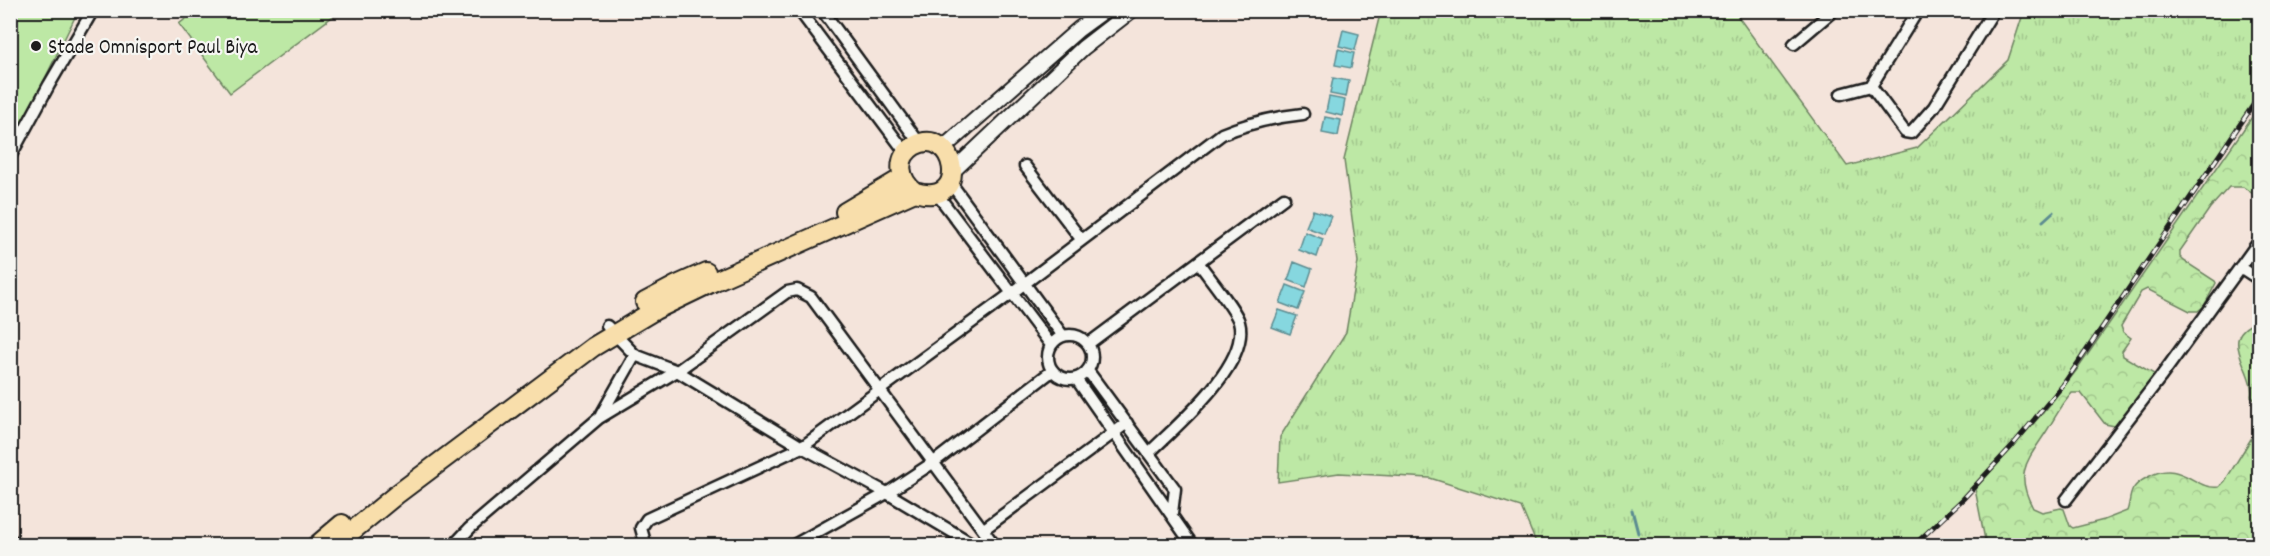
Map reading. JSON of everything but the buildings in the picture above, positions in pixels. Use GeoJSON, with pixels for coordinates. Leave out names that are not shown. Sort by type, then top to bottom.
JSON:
{"type":"FeatureCollection","features":[{"type":"Feature","properties":{"kind":"highway"},"geometry":{"type":"LineString","coordinates":[[932,143],[943,148],[949,154],[947,182],[926,195],[907,187],[901,170],[913,148],[932,143]]}},
{"type":"Feature","properties":{"kind":"highway"},"geometry":{"type":"LineString","coordinates":[[316,546],[351,525],[611,330],[676,285],[856,207],[902,178]]}},
{"type":"Feature","properties":{"kind":"highway"},"geometry":{"type":"LineString","coordinates":[[611,330],[915,192]]}},
{"type":"Feature","properties":{"kind":"highway"},"geometry":{"type":"LineString","coordinates":[[334,546],[351,525]]}},
{"type":"Feature","properties":{"kind":"street"},"geometry":{"type":"LineString","coordinates":[[10,157],[93,10]]}},
{"type":"Feature","properties":{"kind":"street"},"geometry":{"type":"LineString","coordinates":[[799,10],[913,148]]}},
{"type":"Feature","properties":{"kind":"street"},"geometry":{"type":"LineString","coordinates":[[822,10],[913,148]]}},
{"type":"Feature","properties":{"kind":"street"},"geometry":{"type":"LineString","coordinates":[[943,148],[1079,29],[1105,10]]}},
{"type":"Feature","properties":{"kind":"street"},"geometry":{"type":"LineString","coordinates":[[947,182],[1083,48],[1132,10]]}},
{"type":"Feature","properties":{"kind":"street"},"geometry":{"type":"LineString","coordinates":[[1794,44],[1834,10]]}},
{"type":"Feature","properties":{"kind":"street"},"geometry":{"type":"LineString","coordinates":[[1841,94],[1871,86],[1918,10]]}},
{"type":"Feature","properties":{"kind":"street"},"geometry":{"type":"LineString","coordinates":[[1871,86],[1905,132],[1911,133],[1935,107],[1994,10]]}},
{"type":"Feature","properties":{"kind":"street"},"geometry":{"type":"LineString","coordinates":[[646,546],[641,528],[647,519],[802,447],[1012,293],[1222,134],[1251,122],[1303,114]]}},
{"type":"Feature","properties":{"kind":"street"},"geometry":{"type":"LineString","coordinates":[[1025,166],[1081,239]]}},
{"type":"Feature","properties":{"kind":"street"},"geometry":{"type":"LineString","coordinates":[[947,182],[1063,336]]}},
{"type":"Feature","properties":{"kind":"street"},"geometry":{"type":"LineString","coordinates":[[947,182],[1012,293],[1051,345]]}},
{"type":"Feature","properties":{"kind":"street"},"geometry":{"type":"LineString","coordinates":[[1088,344],[1284,198]]}},
{"type":"Feature","properties":{"kind":"street"},"geometry":{"type":"LineString","coordinates":[[2066,500],[2160,378],[2259,240]]}},
{"type":"Feature","properties":{"kind":"street"},"geometry":{"type":"LineString","coordinates":[[1149,453],[1216,385],[1227,369],[1242,335],[1239,320],[1198,262]]}},
{"type":"Feature","properties":{"kind":"street"},"geometry":{"type":"LineString","coordinates":[[2240,267],[2259,280]]}},
{"type":"Feature","properties":{"kind":"street"},"geometry":{"type":"LineString","coordinates":[[453,546],[470,528],[599,418],[677,371],[787,292],[797,290],[811,297],[995,546]]}},
{"type":"Feature","properties":{"kind":"street"},"geometry":{"type":"LineString","coordinates":[[611,330],[635,355],[677,371],[802,447],[887,493],[969,544]]}},
{"type":"Feature","properties":{"kind":"street"},"geometry":{"type":"LineString","coordinates":[[1063,336],[1077,336],[1088,344],[1093,357],[1089,371],[1077,380],[1063,379],[1052,371],[1048,357],[1051,345],[1063,336]]}},
{"type":"Feature","properties":{"kind":"street"},"geometry":{"type":"LineString","coordinates":[[599,418],[635,355]]}},
{"type":"Feature","properties":{"kind":"street"},"geometry":{"type":"LineString","coordinates":[[792,546],[887,493],[934,462],[1052,371]]}},
{"type":"Feature","properties":{"kind":"street"},"geometry":{"type":"LineString","coordinates":[[1089,371],[1175,489],[1172,513]]}},
{"type":"Feature","properties":{"kind":"street"},"geometry":{"type":"LineString","coordinates":[[1077,380],[1193,546]]}},
{"type":"Feature","properties":{"kind":"street"},"geometry":{"type":"LineString","coordinates":[[984,530],[1127,423]]}},
{"type":"Feature","properties":{"kind":"street"},"geometry":{"type":"LineString","coordinates":[[10,538],[18,546]]}},
{"type":"Feature","properties":{"kind":"street"},"geometry":{"type":"LineString","coordinates":[[32,546],[39,546]]}},
{"type":"Feature","properties":{"kind":"green space"},"geometry":{"type":"Polygon","coordinates":[[[197,10],[340,11],[230,93],[179,24],[197,10]]]}},
{"type":"Feature","properties":{"kind":"green space"},"geometry":{"type":"Polygon","coordinates":[[[1381,10],[1734,11],[1847,166],[1917,148],[2008,60],[2024,11],[2259,11],[2259,95],[2063,385],[2012,446],[1963,499],[1913,545],[1649,546],[1646,539],[1619,545],[1537,545],[1521,507],[1430,478],[1339,473],[1278,482],[1280,437],[1346,332],[1358,262],[1344,160],[1381,10]]]}},
{"type":"Feature","properties":{"kind":"green space","name":"Stade Omnisport Paul Biya"},"geometry":{"type":"Polygon","coordinates":[[[11,11],[78,11],[11,148],[11,11]]]}},
{"type":"Feature","properties":{"kind":"green space"},"geometry":{"type":"Polygon","coordinates":[[[2259,107],[2259,198],[2243,187],[2229,187],[2210,208],[2180,251],[2180,257],[2184,261],[2216,283],[2204,306],[2198,311],[2190,311],[2147,289],[2141,292],[2121,326],[2123,332],[2131,338],[2122,351],[2123,356],[2154,374],[2158,380],[2119,427],[2105,424],[2081,393],[2072,393],[2033,451],[2025,468],[2024,485],[2033,508],[2042,512],[2064,509],[2070,526],[2073,528],[2127,511],[2134,487],[2144,479],[2160,472],[2179,473],[2210,487],[2219,487],[2259,426],[2259,545],[1986,545],[1975,489],[2048,407],[2079,367],[2259,107]]]}},
{"type":"Feature","properties":{"kind":"green space"},"geometry":{"type":"Polygon","coordinates":[[[2252,324],[2259,327],[2259,404],[2251,396],[2251,387],[2238,347],[2238,339],[2242,331],[2252,324]]]}},
{"type":"Feature","properties":{"kind":"water"},"geometry":{"type":"Polygon","coordinates":[[[1343,30],[1359,34],[1355,50],[1339,46],[1343,30]]]}},
{"type":"Feature","properties":{"kind":"water"},"geometry":{"type":"Polygon","coordinates":[[[1338,49],[1354,53],[1351,68],[1335,65],[1338,49]]]}},
{"type":"Feature","properties":{"kind":"water"},"geometry":{"type":"Polygon","coordinates":[[[1333,78],[1349,81],[1346,97],[1330,94],[1333,78]]]}},
{"type":"Feature","properties":{"kind":"water"},"geometry":{"type":"Polygon","coordinates":[[[1329,97],[1345,100],[1342,116],[1326,112],[1329,97]]]}},
{"type":"Feature","properties":{"kind":"water"},"geometry":{"type":"Polygon","coordinates":[[[1325,117],[1341,120],[1338,136],[1322,133],[1325,117]]]}},
{"type":"Feature","properties":{"kind":"water"},"geometry":{"type":"Polygon","coordinates":[[[1313,210],[1331,216],[1324,234],[1306,227],[1313,210]]]}},
{"type":"Feature","properties":{"kind":"water"},"geometry":{"type":"Polygon","coordinates":[[[1305,232],[1323,239],[1317,257],[1299,250],[1305,232]]]}},
{"type":"Feature","properties":{"kind":"water"},"geometry":{"type":"Polygon","coordinates":[[[1294,262],[1312,269],[1306,287],[1288,280],[1294,262]]]}},
{"type":"Feature","properties":{"kind":"water"},"geometry":{"type":"Polygon","coordinates":[[[1287,285],[1305,292],[1298,310],[1280,303],[1287,285]]]}},
{"type":"Feature","properties":{"kind":"water"},"geometry":{"type":"Polygon","coordinates":[[[1279,310],[1297,316],[1290,334],[1272,327],[1279,310]]]}},
{"type":"Feature","properties":{"kind":"waterway"},"geometry":{"type":"LineString","coordinates":[[2043,221],[2053,212]]}},
{"type":"Feature","properties":{"kind":"waterway"},"geometry":{"type":"LineString","coordinates":[[1632,510],[1638,533]]}},
{"type":"Feature","properties":{"kind":"railway"},"geometry":{"type":"LineString","coordinates":[[1913,546],[1963,499],[2012,446],[2063,385],[2260,95]]}},
{"type":"Feature","properties":{"kind":"place","name":"Stade Omnisport Paul Biya"},"geometry":{"type":"Point","coordinates":[36,46]}}]}
